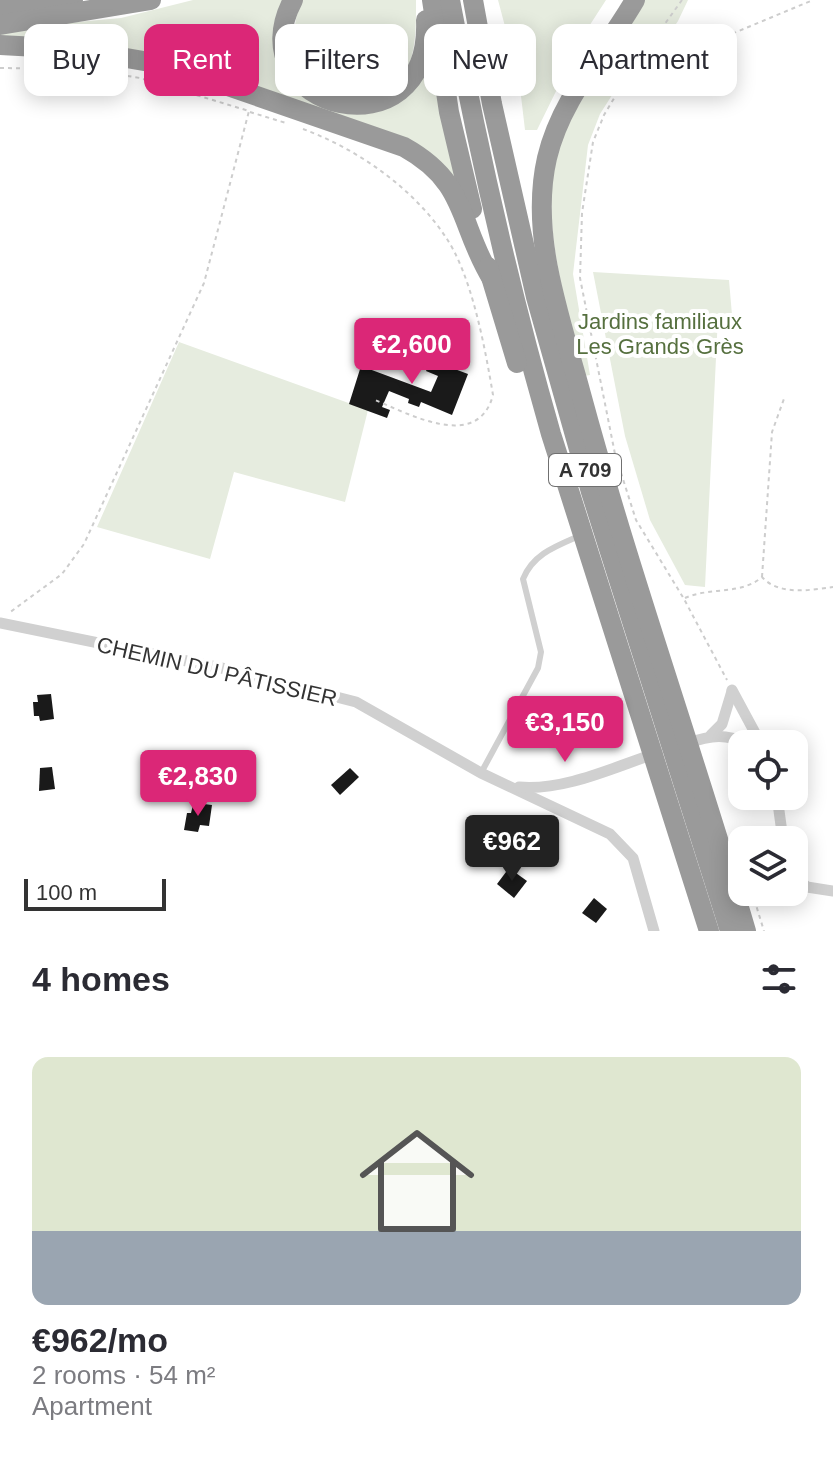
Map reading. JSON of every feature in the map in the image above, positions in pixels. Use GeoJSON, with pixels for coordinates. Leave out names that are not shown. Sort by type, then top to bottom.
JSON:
{"type":"FeatureCollection","features":[{"type":"Feature","properties":{"kind":"highway"},"geometry":{"type":"LineString","coordinates":[[0,1],[8,0]]}},
{"type":"Feature","properties":{"kind":"highway"},"geometry":{"type":"LineString","coordinates":[[0,10],[73,0]]}},
{"type":"Feature","properties":{"kind":"highway"},"geometry":{"type":"LineString","coordinates":[[0,25],[151,0]]}},
{"type":"Feature","properties":{"kind":"highway"},"geometry":{"type":"LineString","coordinates":[[293,0],[286,13],[283,40],[288,65],[299,82],[315,95],[337,105],[364,107],[390,98],[410,81],[423,57],[426,36],[424,0]]}},
{"type":"Feature","properties":{"kind":"highway"},"geometry":{"type":"LineString","coordinates":[[432,0],[449,112],[492,279],[533,412],[551,434]]}},
{"type":"Feature","properties":{"kind":"highway","name":"A 709"},"geometry":{"type":"LineString","coordinates":[[450,0],[475,133],[551,434],[709,931]]}},
{"type":"Feature","properties":{"kind":"highway","name":"A 709"},"geometry":{"type":"LineString","coordinates":[[473,0],[492,104],[536,297],[591,492],[730,931]]}},
{"type":"Feature","properties":{"kind":"highway"},"geometry":{"type":"LineString","coordinates":[[635,0],[578,87],[559,123],[547,160],[542,223],[552,281],[615,515],[746,931]]}},
{"type":"Feature","properties":{"kind":"highway"},"geometry":{"type":"LineString","coordinates":[[0,45],[74,49],[167,65],[404,147],[429,163],[450,185],[466,216],[481,262],[492,279]]}},
{"type":"Feature","properties":{"kind":"street","name":"CHEMIN DU PÂTISSIER"},"geometry":{"type":"LineString","coordinates":[[0,620],[231,670],[343,698],[389,719],[481,773],[610,834],[633,858],[654,931]]}},
{"type":"Feature","properties":{"kind":"street"},"geometry":{"type":"LineString","coordinates":[[705,737],[722,724],[732,690]]}},
{"type":"Feature","properties":{"kind":"street"},"geometry":{"type":"LineString","coordinates":[[732,690],[753,730]]}},
{"type":"Feature","properties":{"kind":"street"},"geometry":{"type":"LineString","coordinates":[[510,786],[537,788],[705,737],[728,737]]}},
{"type":"Feature","properties":{"kind":"street"},"geometry":{"type":"LineString","coordinates":[[808,887],[833,891]]}},
{"type":"Feature","properties":{"kind":"lane"},"geometry":{"type":"LineString","coordinates":[[481,773],[538,668],[541,652],[523,579],[527,570],[549,548],[583,535]]}},
{"type":"Feature","properties":{"kind":"path"},"geometry":{"type":"LineString","coordinates":[[665,24],[682,0]]}},
{"type":"Feature","properties":{"kind":"path"},"geometry":{"type":"LineString","coordinates":[[737,32],[813,0]]}},
{"type":"Feature","properties":{"kind":"path"},"geometry":{"type":"LineString","coordinates":[[0,68],[86,69],[140,78],[249,111],[329,138],[359,156],[423,208],[445,236],[458,260],[493,395],[489,409],[479,419],[450,427],[375,400]]}},
{"type":"Feature","properties":{"kind":"path"},"geometry":{"type":"LineString","coordinates":[[616,96],[593,142],[582,213],[580,278],[615,454],[636,520],[684,599],[732,690]]}},
{"type":"Feature","properties":{"kind":"path"},"geometry":{"type":"LineString","coordinates":[[0,620],[62,574],[84,544],[204,283],[249,111]]}},
{"type":"Feature","properties":{"kind":"path"},"geometry":{"type":"LineString","coordinates":[[785,396],[772,432],[762,577],[769,585],[803,592],[833,587]]}},
{"type":"Feature","properties":{"kind":"path"},"geometry":{"type":"LineString","coordinates":[[684,599],[696,593],[750,586],[762,577]]}},
{"type":"Feature","properties":{"kind":"path"},"geometry":{"type":"LineString","coordinates":[[756,906],[764,931]]}},
{"type":"Feature","properties":{"kind":"green space"},"geometry":{"type":"Polygon","coordinates":[[[193,0],[288,0],[285,24],[275,24],[275,96],[335,96],[360,112],[381,96],[408,96],[408,75],[424,62],[424,96],[440,96],[456,182],[442,165],[259,96],[259,24],[144,24],[144,56],[128,55],[128,24],[55,24],[121,18],[193,0]]]}},
{"type":"Feature","properties":{"kind":"green space"},"geometry":{"type":"Polygon","coordinates":[[[300,0],[416,0],[415,41],[408,68],[408,24],[296,24],[300,0]]]}},
{"type":"Feature","properties":{"kind":"green space"},"geometry":{"type":"Polygon","coordinates":[[[498,0],[606,0],[590,24],[552,24],[554,96],[537,130],[525,130],[521,96],[536,96],[536,24],[504,24],[498,0]]]}},
{"type":"Feature","properties":{"kind":"green space"},"geometry":{"type":"Polygon","coordinates":[[[645,0],[688,0],[676,24],[632,24],[645,0]]]}},
{"type":"Feature","properties":{"kind":"green space"},"geometry":{"type":"Polygon","coordinates":[[[24,27],[24,44],[0,41],[0,29],[24,27]]]}},
{"type":"Feature","properties":{"kind":"green space"},"geometry":{"type":"Polygon","coordinates":[[[584,96],[611,96],[600,114],[588,145],[573,274],[590,375],[584,376],[561,283],[552,217],[552,185],[557,154],[568,125],[584,96]]]}},
{"type":"Feature","properties":{"kind":"green space","name":"Jardins familiaux Les Grands Grès"},"geometry":{"type":"Polygon","coordinates":[[[593,272],[729,280],[732,315],[718,316],[705,587],[685,585],[650,520],[625,436],[593,272]]]}},
{"type":"Feature","properties":{"kind":"green space"},"geometry":{"type":"Polygon","coordinates":[[[179,342],[368,410],[345,502],[234,472],[210,559],[97,527],[179,342]]]}},
{"type":"Feature","properties":{"kind":"building"},"geometry":{"type":"Polygon","coordinates":[[[437,344],[458,352],[452,368],[468,374],[452,415],[421,402],[419,407],[408,403],[409,399],[389,391],[382,407],[390,410],[387,418],[349,404],[361,366],[431,392],[438,376],[426,371],[437,344]]]}},
{"type":"Feature","properties":{"kind":"building"},"geometry":{"type":"Polygon","coordinates":[[[51,694],[54,719],[40,721],[39,716],[34,716],[33,702],[38,702],[37,695],[51,694]]]}},
{"type":"Feature","properties":{"kind":"building"},"geometry":{"type":"Polygon","coordinates":[[[52,767],[55,789],[39,791],[40,768],[52,767]]]}},
{"type":"Feature","properties":{"kind":"building"},"geometry":{"type":"Polygon","coordinates":[[[350,768],[359,777],[340,795],[331,785],[350,768]]]}},
{"type":"Feature","properties":{"kind":"building"},"geometry":{"type":"Polygon","coordinates":[[[204,804],[212,805],[209,826],[200,825],[198,832],[184,830],[187,813],[191,813],[193,805],[204,807],[204,804]]]}},
{"type":"Feature","properties":{"kind":"building"},"geometry":{"type":"Polygon","coordinates":[[[509,868],[527,881],[514,898],[497,884],[509,868]]]}},
{"type":"Feature","properties":{"kind":"building"},"geometry":{"type":"Polygon","coordinates":[[[594,898],[607,909],[596,923],[582,913],[594,898]]]}}]}
